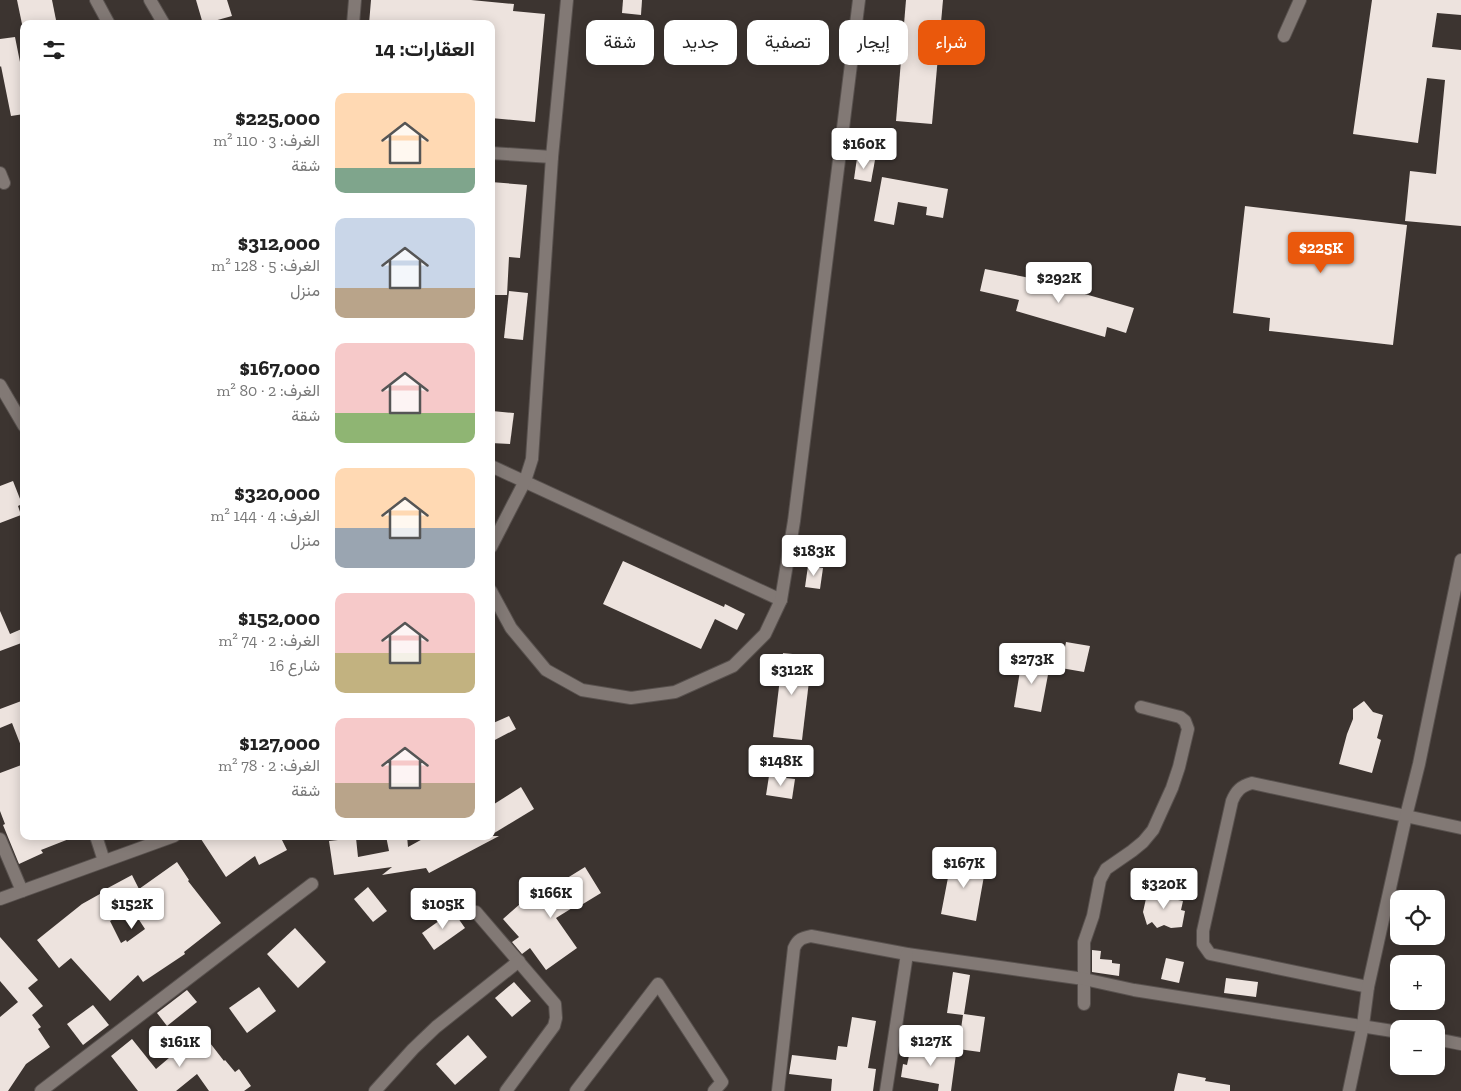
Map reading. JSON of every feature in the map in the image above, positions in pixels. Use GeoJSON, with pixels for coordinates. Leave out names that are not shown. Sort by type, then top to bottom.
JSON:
{"type":"FeatureCollection","features":[{"type":"Feature","properties":{"kind":"street"},"geometry":{"type":"LineString","coordinates":[[96,0],[107,20]]}},
{"type":"Feature","properties":{"kind":"street"},"geometry":{"type":"LineString","coordinates":[[150,0],[162,20]]}},
{"type":"Feature","properties":{"kind":"street"},"geometry":{"type":"LineString","coordinates":[[353,20],[355,0]]}},
{"type":"Feature","properties":{"kind":"street"},"geometry":{"type":"LineString","coordinates":[[495,539],[525,481],[532,459],[552,157],[567,0]]}},
{"type":"Feature","properties":{"kind":"street"},"geometry":{"type":"LineString","coordinates":[[495,598],[511,628],[546,670],[582,690],[631,698],[676,692],[733,666],[765,634],[781,600],[794,521],[859,0]]}},
{"type":"Feature","properties":{"kind":"street"},"geometry":{"type":"LineString","coordinates":[[1284,36],[1300,0]]}},
{"type":"Feature","properties":{"kind":"street"},"geometry":{"type":"LineString","coordinates":[[495,154],[552,157]]}},
{"type":"Feature","properties":{"kind":"street"},"geometry":{"type":"LineString","coordinates":[[0,385],[20,419]]}},
{"type":"Feature","properties":{"kind":"street"},"geometry":{"type":"LineString","coordinates":[[495,468],[781,600]]}},
{"type":"Feature","properties":{"kind":"street"},"geometry":{"type":"LineString","coordinates":[[1349,1091],[1364,1025],[1368,987],[1419,764],[1461,560]]}},
{"type":"Feature","properties":{"kind":"street"},"geometry":{"type":"LineString","coordinates":[[1084,1004],[1084,942],[1093,916],[1100,880],[1106,869],[1137,847],[1153,830],[1172,788],[1188,730],[1185,722],[1180,717],[1141,707]]}},
{"type":"Feature","properties":{"kind":"street"},"geometry":{"type":"LineString","coordinates":[[1368,987],[1210,954],[1203,944],[1205,922],[1232,801],[1236,792],[1243,785],[1252,783],[1461,828]]}},
{"type":"Feature","properties":{"kind":"street"},"geometry":{"type":"LineString","coordinates":[[0,839],[22,891]]}},
{"type":"Feature","properties":{"kind":"street"},"geometry":{"type":"LineString","coordinates":[[97,840],[104,862]]}},
{"type":"Feature","properties":{"kind":"street"},"geometry":{"type":"LineString","coordinates":[[0,900],[163,840]]}},
{"type":"Feature","properties":{"kind":"street"},"geometry":{"type":"LineString","coordinates":[[42,1091],[312,884]]}},
{"type":"Feature","properties":{"kind":"street"},"geometry":{"type":"LineString","coordinates":[[476,912],[555,1004],[556,1018],[554,1026],[506,1091]]}},
{"type":"Feature","properties":{"kind":"street"},"geometry":{"type":"LineString","coordinates":[[778,1091],[794,948],[802,938],[811,936],[907,954],[1084,979],[1134,990],[1390,1030]]}},
{"type":"Feature","properties":{"kind":"street"},"geometry":{"type":"LineString","coordinates":[[886,1091],[907,954]]}},
{"type":"Feature","properties":{"kind":"street"},"geometry":{"type":"LineString","coordinates":[[375,1091],[436,1027],[519,961]]}},
{"type":"Feature","properties":{"kind":"street"},"geometry":{"type":"LineString","coordinates":[[576,1091],[658,984],[722,1082],[714,1091]]}},
{"type":"Feature","properties":{"kind":"street"},"geometry":{"type":"LineString","coordinates":[[1445,1041],[1461,1044]]}},
{"type":"Feature","properties":{"kind":"building"},"geometry":{"type":"Polygon","coordinates":[[[17,0],[52,0],[56,20],[21,20],[17,0]]]}},
{"type":"Feature","properties":{"kind":"building"},"geometry":{"type":"Polygon","coordinates":[[[196,0],[227,0],[232,16],[218,20],[202,20],[196,0]]]}},
{"type":"Feature","properties":{"kind":"building"},"geometry":{"type":"Polygon","coordinates":[[[371,0],[471,0],[514,4],[513,11],[545,14],[535,122],[495,118],[495,20],[369,20],[371,0]]]}},
{"type":"Feature","properties":{"kind":"building"},"geometry":{"type":"Polygon","coordinates":[[[623,0],[642,0],[641,15],[622,13],[623,0]]]}},
{"type":"Feature","properties":{"kind":"building"},"geometry":{"type":"Polygon","coordinates":[[[906,0],[943,0],[941,20],[918,20],[918,65],[937,65],[932,124],[896,121],[901,65],[908,65],[908,20],[904,20],[906,0]]]}},
{"type":"Feature","properties":{"kind":"building"},"geometry":{"type":"Polygon","coordinates":[[[1372,0],[1461,0],[1461,15],[1437,13],[1432,47],[1461,50],[1461,226],[1405,221],[1410,171],[1436,174],[1445,80],[1427,78],[1418,143],[1353,134],[1372,0]]]}},
{"type":"Feature","properties":{"kind":"building"},"geometry":{"type":"Polygon","coordinates":[[[15,37],[20,62],[20,115],[11,116],[0,67],[0,39],[15,37]]]}},
{"type":"Feature","properties":{"kind":"building"},"geometry":{"type":"Polygon","coordinates":[[[857,158],[875,160],[871,182],[854,179],[857,158]]]}},
{"type":"Feature","properties":{"kind":"building"},"geometry":{"type":"Polygon","coordinates":[[[882,177],[948,189],[943,218],[926,215],[927,207],[898,202],[894,225],[874,221],[882,177]]]}},
{"type":"Feature","properties":{"kind":"building"},"geometry":{"type":"Polygon","coordinates":[[[495,182],[527,185],[520,258],[509,257],[507,295],[495,295],[495,182]]]}},
{"type":"Feature","properties":{"kind":"building"},"geometry":{"type":"Polygon","coordinates":[[[1245,206],[1407,225],[1393,345],[1269,331],[1270,318],[1233,313],[1245,206]]]}},
{"type":"Feature","properties":{"kind":"building"},"geometry":{"type":"Polygon","coordinates":[[[985,269],[1025,277],[1134,308],[1126,333],[1107,327],[1105,337],[1016,311],[1019,300],[980,291],[985,269]]]}},
{"type":"Feature","properties":{"kind":"building"},"geometry":{"type":"Polygon","coordinates":[[[509,291],[528,293],[523,340],[504,338],[509,291]]]}},
{"type":"Feature","properties":{"kind":"building"},"geometry":{"type":"Polygon","coordinates":[[[495,411],[514,413],[510,444],[495,443],[495,411]]]}},
{"type":"Feature","properties":{"kind":"building"},"geometry":{"type":"Polygon","coordinates":[[[13,481],[20,499],[20,505],[18,506],[20,515],[0,523],[0,486],[13,481]]]}},
{"type":"Feature","properties":{"kind":"building"},"geometry":{"type":"Polygon","coordinates":[[[623,561],[724,607],[725,604],[745,614],[737,630],[715,619],[701,649],[603,604],[623,561]]]}},
{"type":"Feature","properties":{"kind":"building"},"geometry":{"type":"Polygon","coordinates":[[[808,566],[823,568],[820,589],[805,587],[808,566]]]}},
{"type":"Feature","properties":{"kind":"building"},"geometry":{"type":"Polygon","coordinates":[[[0,611],[10,634],[20,630],[20,644],[0,651],[0,611]]]}},
{"type":"Feature","properties":{"kind":"building"},"geometry":{"type":"Polygon","coordinates":[[[1066,642],[1090,646],[1084,672],[1061,668],[1066,642]]]}},
{"type":"Feature","properties":{"kind":"building"},"geometry":{"type":"Polygon","coordinates":[[[783,653],[812,656],[802,740],[773,737],[783,653]]]}},
{"type":"Feature","properties":{"kind":"building"},"geometry":{"type":"Polygon","coordinates":[[[1022,659],[1050,664],[1041,712],[1014,707],[1022,659]]]}},
{"type":"Feature","properties":{"kind":"building"},"geometry":{"type":"Polygon","coordinates":[[[1364,701],[1373,712],[1383,715],[1377,738],[1381,740],[1372,773],[1339,764],[1353,719],[1353,709],[1364,701]]]}},
{"type":"Feature","properties":{"kind":"building"},"geometry":{"type":"Polygon","coordinates":[[[20,702],[20,743],[12,723],[0,728],[0,709],[20,702]]]}},
{"type":"Feature","properties":{"kind":"building"},"geometry":{"type":"Polygon","coordinates":[[[509,716],[516,729],[495,740],[495,722],[509,716]]]}},
{"type":"Feature","properties":{"kind":"building"},"geometry":{"type":"Polygon","coordinates":[[[20,766],[20,840],[66,840],[41,850],[43,853],[19,864],[3,825],[5,824],[0,811],[0,773],[20,766]]]}},
{"type":"Feature","properties":{"kind":"building"},"geometry":{"type":"Polygon","coordinates":[[[769,776],[795,779],[792,799],[766,795],[769,776]]]}},
{"type":"Feature","properties":{"kind":"building"},"geometry":{"type":"Polygon","coordinates":[[[521,787],[534,809],[495,833],[495,803],[521,787]]]}},
{"type":"Feature","properties":{"kind":"building"},"geometry":{"type":"Polygon","coordinates":[[[202,840],[282,840],[287,850],[259,865],[255,856],[226,877],[202,840]]]}},
{"type":"Feature","properties":{"kind":"building"},"geometry":{"type":"Polygon","coordinates":[[[356,840],[358,857],[389,851],[387,840],[407,840],[408,847],[421,840],[491,840],[429,873],[426,868],[382,875],[392,867],[334,875],[329,841],[356,840]]]}},
{"type":"Feature","properties":{"kind":"building"},"geometry":{"type":"Polygon","coordinates":[[[970,856],[987,859],[976,921],[941,914],[951,862],[968,865],[970,856]]]}},
{"type":"Feature","properties":{"kind":"building"},"geometry":{"type":"Polygon","coordinates":[[[177,862],[188,881],[221,923],[184,952],[185,954],[143,982],[138,975],[110,1001],[71,958],[59,968],[37,940],[82,904],[132,875],[139,889],[177,862]],[[132,909],[110,921],[121,943],[126,940],[127,942],[145,929],[132,909]]]}},
{"type":"Feature","properties":{"kind":"building"},"geometry":{"type":"Polygon","coordinates":[[[585,867],[601,893],[556,918],[577,948],[546,970],[530,948],[522,954],[512,942],[519,937],[503,919],[520,904],[522,906],[585,867]]]}},
{"type":"Feature","properties":{"kind":"building"},"geometry":{"type":"Polygon","coordinates":[[[368,887],[387,911],[373,922],[354,899],[368,887]]]}},
{"type":"Feature","properties":{"kind":"building"},"geometry":{"type":"Polygon","coordinates":[[[1157,890],[1174,893],[1173,899],[1183,901],[1181,910],[1185,911],[1182,927],[1171,928],[1164,925],[1157,928],[1152,922],[1147,925],[1143,912],[1147,894],[1157,895],[1157,890]]]}},
{"type":"Feature","properties":{"kind":"building"},"geometry":{"type":"Polygon","coordinates":[[[453,911],[465,928],[434,950],[422,933],[453,911]]]}},
{"type":"Feature","properties":{"kind":"building"},"geometry":{"type":"Polygon","coordinates":[[[295,928],[326,962],[298,988],[267,954],[295,928]]]}},
{"type":"Feature","properties":{"kind":"building"},"geometry":{"type":"Polygon","coordinates":[[[0,937],[38,980],[28,988],[43,1006],[32,1015],[41,1027],[38,1029],[50,1047],[26,1064],[8,1091],[0,1091],[0,1017],[18,1002],[0,981],[0,937]]]}},
{"type":"Feature","properties":{"kind":"building"},"geometry":{"type":"Polygon","coordinates":[[[1092,950],[1101,951],[1100,959],[1112,960],[1112,963],[1120,964],[1119,976],[1092,972],[1092,950]]]}},
{"type":"Feature","properties":{"kind":"building"},"geometry":{"type":"Polygon","coordinates":[[[1166,958],[1184,962],[1179,983],[1161,979],[1166,958]]]}},
{"type":"Feature","properties":{"kind":"building"},"geometry":{"type":"Polygon","coordinates":[[[953,972],[970,975],[964,1014],[985,1017],[980,1052],[958,1049],[963,1015],[947,1013],[953,972]]]}},
{"type":"Feature","properties":{"kind":"building"},"geometry":{"type":"Polygon","coordinates":[[[1226,978],[1258,982],[1256,997],[1224,993],[1226,978]]]}},
{"type":"Feature","properties":{"kind":"building"},"geometry":{"type":"Polygon","coordinates":[[[514,982],[531,1001],[512,1017],[495,998],[514,982]]]}},
{"type":"Feature","properties":{"kind":"building"},"geometry":{"type":"Polygon","coordinates":[[[259,987],[276,1011],[247,1033],[229,1008],[259,987]]]}},
{"type":"Feature","properties":{"kind":"building"},"geometry":{"type":"Polygon","coordinates":[[[187,990],[197,1002],[167,1026],[157,1013],[187,990]]]}},
{"type":"Feature","properties":{"kind":"building"},"geometry":{"type":"Polygon","coordinates":[[[93,1005],[109,1025],[83,1045],[67,1024],[93,1005]]]}},
{"type":"Feature","properties":{"kind":"building"},"geometry":{"type":"Polygon","coordinates":[[[852,1017],[876,1021],[868,1068],[876,1069],[873,1091],[831,1091],[832,1079],[789,1074],[792,1055],[836,1060],[838,1046],[847,1047],[852,1017]]]}},
{"type":"Feature","properties":{"kind":"building"},"geometry":{"type":"Polygon","coordinates":[[[200,1030],[224,1061],[235,1072],[239,1069],[251,1086],[244,1091],[209,1091],[197,1074],[176,1091],[138,1091],[111,1056],[132,1039],[156,1069],[176,1052],[174,1050],[200,1030]]]}},
{"type":"Feature","properties":{"kind":"building"},"geometry":{"type":"Polygon","coordinates":[[[468,1035],[487,1057],[455,1085],[436,1064],[468,1035]]]}},
{"type":"Feature","properties":{"kind":"building"},"geometry":{"type":"Polygon","coordinates":[[[911,1046],[956,1054],[951,1091],[938,1091],[939,1084],[901,1077],[903,1064],[907,1065],[911,1046]]]}},
{"type":"Feature","properties":{"kind":"building"},"geometry":{"type":"Polygon","coordinates":[[[1178,1073],[1206,1078],[1205,1081],[1230,1085],[1230,1091],[1174,1091],[1178,1073]]]}}]}
